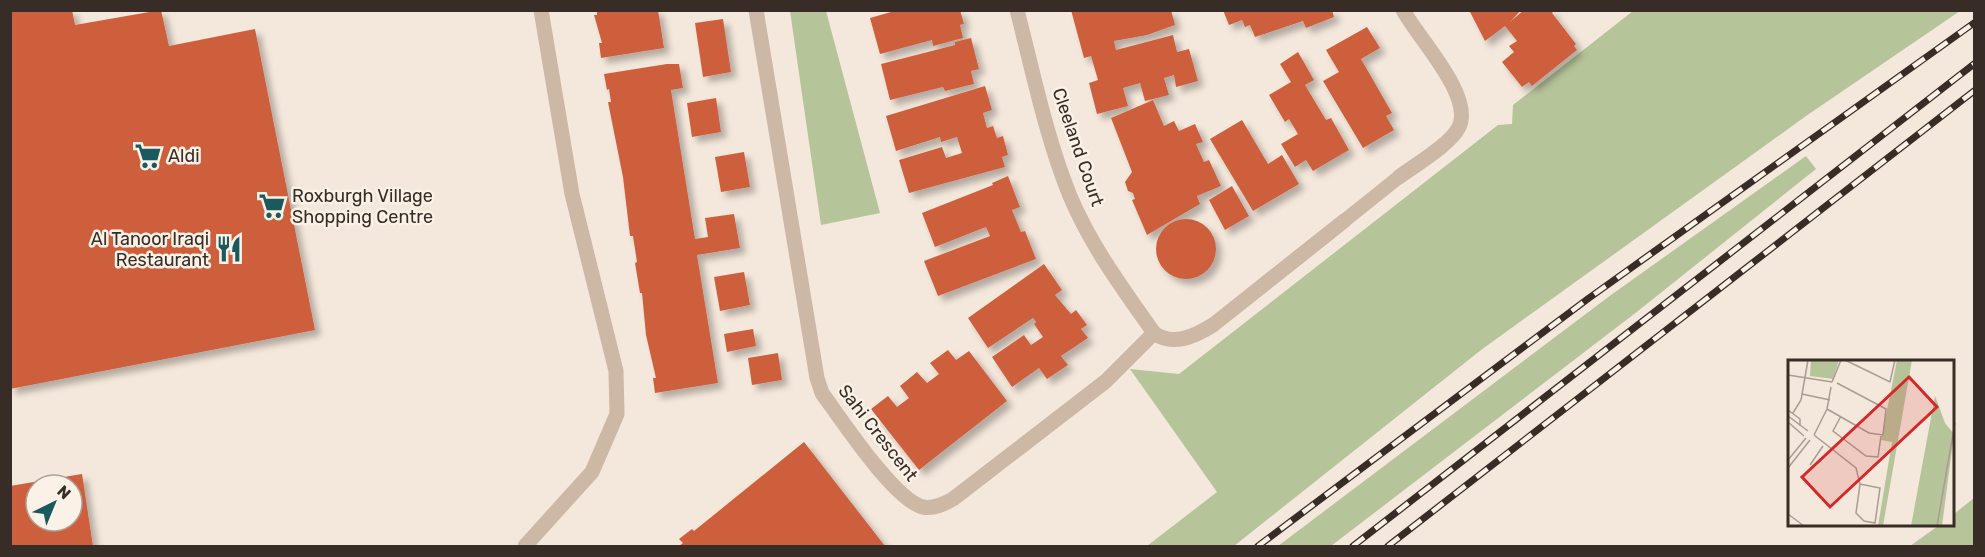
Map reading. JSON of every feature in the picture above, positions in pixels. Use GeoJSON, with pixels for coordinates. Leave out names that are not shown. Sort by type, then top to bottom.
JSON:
{"type":"FeatureCollection","features":[{"type":"Feature","properties":{"kind":"street"},"geometry":{"type":"LineString","coordinates":[[525,546],[592,472],[617,414],[616,371],[572,194],[541,10]]}},
{"type":"Feature","properties":{"kind":"street","name":"Sahi Crescent"},"geometry":{"type":"LineString","coordinates":[[756,10],[817,378],[822,393],[903,498],[925,508],[939,506],[954,499],[1106,381],[1154,333]]}},
{"type":"Feature","properties":{"kind":"street","name":"Cleeland Court"},"geometry":{"type":"LineString","coordinates":[[1017,10],[1047,124],[1070,196],[1107,267],[1154,333]]}},
{"type":"Feature","properties":{"kind":"street"},"geometry":{"type":"LineString","coordinates":[[1399,177],[1448,140],[1460,126],[1461,102],[1451,81],[1403,10]]}},
{"type":"Feature","properties":{"kind":"street"},"geometry":{"type":"LineString","coordinates":[[1154,333],[1160,337],[1189,339],[1213,325],[1344,221]]}},
{"type":"Feature","properties":{"kind":"lane"},"geometry":{"type":"LineString","coordinates":[[1344,221],[1399,177]]}},
{"type":"Feature","properties":{"kind":"green space"},"geometry":{"type":"Polygon","coordinates":[[[790,11],[826,11],[880,213],[821,225],[790,11]]]}},
{"type":"Feature","properties":{"kind":"green space"},"geometry":{"type":"Polygon","coordinates":[[[1633,11],[1960,11],[1806,116],[1481,350],[1234,546],[1147,546],[1217,492],[1130,369],[1179,374],[1498,125],[1512,124],[1513,105],[1633,11]]]}},
{"type":"Feature","properties":{"kind":"green space"},"geometry":{"type":"Polygon","coordinates":[[[1806,156],[1816,169],[1638,311],[1331,546],[1278,546],[1611,295],[1806,156]]]}},
{"type":"Feature","properties":{"kind":"green space"},"geometry":{"type":"Polygon","coordinates":[[[1974,498],[1974,546],[1910,546],[1937,527],[1955,527],[1955,513],[1974,498]]]}},
{"type":"Feature","properties":{"kind":"building"},"geometry":{"type":"Polygon","coordinates":[[[10,10],[72,10],[75,25],[161,10],[169,46],[255,29],[315,330],[10,389],[10,10]]]}},
{"type":"Feature","properties":{"kind":"building"},"geometry":{"type":"Polygon","coordinates":[[[597,10],[658,10],[664,48],[601,58],[599,43],[602,43],[594,15],[597,15],[597,10]]]}},
{"type":"Feature","properties":{"kind":"building"},"geometry":{"type":"Polygon","coordinates":[[[898,10],[960,10],[964,24],[960,25],[963,38],[933,46],[932,40],[880,54],[870,18],[898,10]]]}},
{"type":"Feature","properties":{"kind":"building"},"geometry":{"type":"Polygon","coordinates":[[[1071,10],[1171,10],[1175,25],[1147,35],[1114,41],[1116,50],[1173,35],[1177,52],[1189,49],[1198,81],[1176,87],[1174,75],[1164,78],[1169,95],[1145,101],[1140,83],[1123,88],[1128,106],[1097,114],[1089,83],[1098,80],[1091,56],[1084,58],[1071,10]]]}},
{"type":"Feature","properties":{"kind":"building"},"geometry":{"type":"Polygon","coordinates":[[[1223,10],[1332,10],[1334,17],[1306,28],[1303,21],[1255,37],[1250,25],[1245,27],[1242,20],[1229,25],[1223,10]]]}},
{"type":"Feature","properties":{"kind":"building"},"geometry":{"type":"Polygon","coordinates":[[[1469,10],[1521,10],[1510,22],[1524,10],[1555,10],[1552,13],[1576,44],[1574,46],[1577,50],[1532,86],[1529,82],[1522,87],[1502,62],[1514,52],[1509,46],[1517,41],[1505,26],[1485,41],[1469,10]]]}},
{"type":"Feature","properties":{"kind":"building"},"geometry":{"type":"Polygon","coordinates":[[[723,19],[731,72],[703,77],[695,23],[723,19]]]}},
{"type":"Feature","properties":{"kind":"building"},"geometry":{"type":"Polygon","coordinates":[[[1367,27],[1380,48],[1361,59],[1392,113],[1386,116],[1394,130],[1363,148],[1323,81],[1339,72],[1326,50],[1367,27]]]}},
{"type":"Feature","properties":{"kind":"building"},"geometry":{"type":"Polygon","coordinates":[[[971,38],[979,69],[971,71],[974,84],[945,91],[943,87],[890,100],[881,64],[955,45],[955,42],[971,38]]]}},
{"type":"Feature","properties":{"kind":"building"},"geometry":{"type":"Polygon","coordinates":[[[1298,52],[1314,80],[1305,85],[1326,120],[1331,118],[1349,150],[1313,171],[1306,160],[1295,167],[1281,144],[1298,134],[1289,119],[1285,122],[1269,95],[1291,82],[1280,64],[1298,52]]]}},
{"type":"Feature","properties":{"kind":"building"},"geometry":{"type":"Polygon","coordinates":[[[679,64],[683,88],[671,90],[695,239],[708,237],[705,218],[734,214],[740,248],[697,255],[718,383],[655,393],[653,378],[656,378],[646,335],[633,236],[630,236],[623,177],[608,102],[611,102],[609,89],[607,90],[604,74],[679,64]]]}},
{"type":"Feature","properties":{"kind":"building"},"geometry":{"type":"Polygon","coordinates":[[[985,86],[992,110],[983,113],[987,128],[993,126],[997,138],[1003,136],[1008,155],[1002,157],[1005,167],[909,193],[899,160],[942,147],[946,158],[962,153],[957,137],[941,142],[940,137],[896,151],[886,116],[985,86]]]}},
{"type":"Feature","properties":{"kind":"building"},"geometry":{"type":"Polygon","coordinates":[[[716,98],[721,132],[692,137],[687,103],[716,98]]]}},
{"type":"Feature","properties":{"kind":"building"},"geometry":{"type":"Polygon","coordinates":[[[1153,100],[1164,126],[1174,121],[1179,131],[1195,124],[1203,142],[1196,144],[1204,162],[1209,160],[1221,186],[1197,196],[1200,204],[1147,235],[1132,200],[1135,199],[1133,193],[1128,191],[1125,182],[1132,172],[1111,118],[1153,100]]]}},
{"type":"Feature","properties":{"kind":"building"},"geometry":{"type":"Polygon","coordinates":[[[1242,120],[1268,164],[1282,155],[1299,184],[1253,211],[1210,139],[1242,120]]]}},
{"type":"Feature","properties":{"kind":"building"},"geometry":{"type":"Polygon","coordinates":[[[744,152],[750,187],[721,192],[715,157],[744,152]]]}},
{"type":"Feature","properties":{"kind":"building"},"geometry":{"type":"Polygon","coordinates":[[[1008,176],[1020,207],[1012,210],[1021,232],[1025,231],[1036,259],[938,296],[924,261],[990,236],[986,227],[935,247],[922,213],[993,185],[992,183],[1008,176]]]}},
{"type":"Feature","properties":{"kind":"building"},"geometry":{"type":"Polygon","coordinates":[[[1232,186],[1249,216],[1225,230],[1209,200],[1232,186]]]}},
{"type":"Feature","properties":{"kind":"building"},"geometry":{"type":"Polygon","coordinates":[[[1186,219],[1207,228],[1216,249],[1207,270],[1186,279],[1165,270],[1156,249],[1165,228],[1186,219]]]}},
{"type":"Feature","properties":{"kind":"building"},"geometry":{"type":"Polygon","coordinates":[[[1044,264],[1062,290],[1055,295],[1071,314],[1076,310],[1087,325],[1081,329],[1088,338],[1061,356],[1068,365],[1047,379],[1039,368],[1012,387],[992,357],[1024,335],[1031,345],[1043,337],[1034,324],[1036,322],[1033,318],[988,348],[968,318],[1044,264]]]}},
{"type":"Feature","properties":{"kind":"building"},"geometry":{"type":"Polygon","coordinates":[[[744,272],[750,305],[720,311],[714,277],[744,272]]]}},
{"type":"Feature","properties":{"kind":"building"},"geometry":{"type":"Polygon","coordinates":[[[753,329],[756,346],[727,352],[724,334],[753,329]]]}},
{"type":"Feature","properties":{"kind":"building"},"geometry":{"type":"Polygon","coordinates":[[[948,350],[956,360],[969,351],[1007,401],[919,470],[871,409],[888,396],[897,407],[909,398],[900,386],[917,372],[927,383],[939,374],[930,363],[948,350]]]}},
{"type":"Feature","properties":{"kind":"building"},"geometry":{"type":"Polygon","coordinates":[[[778,353],[782,380],[752,385],[748,358],[778,353]]]}},
{"type":"Feature","properties":{"kind":"building"},"geometry":{"type":"Polygon","coordinates":[[[804,442],[885,546],[679,546],[683,543],[679,539],[692,529],[694,531],[804,442]]]}},
{"type":"Feature","properties":{"kind":"building"},"geometry":{"type":"Polygon","coordinates":[[[24,484],[24,533],[84,533],[84,487],[93,546],[10,546],[10,486],[24,484]]]}},
{"type":"Feature","properties":{"kind":"railway"},"geometry":{"type":"LineString","coordinates":[[1258,546],[1589,298],[1974,23]]}},
{"type":"Feature","properties":{"kind":"railway"},"geometry":{"type":"LineString","coordinates":[[1353,546],[1974,64]]}},
{"type":"Feature","properties":{"kind":"railway"},"geometry":{"type":"LineString","coordinates":[[1388,546],[1974,91]]}},
{"type":"Feature","properties":{"kind":"place","name":"Aldi"},"geometry":{"type":"Point","coordinates":[148,156]}},
{"type":"Feature","properties":{"kind":"place","name":"Roxburgh Village Shopping Centre"},"geometry":{"type":"Point","coordinates":[272,206]}},
{"type":"Feature","properties":{"kind":"place","name":"Al Tanoor Iraqi Restaurant"},"geometry":{"type":"Point","coordinates":[229,249]}}]}
